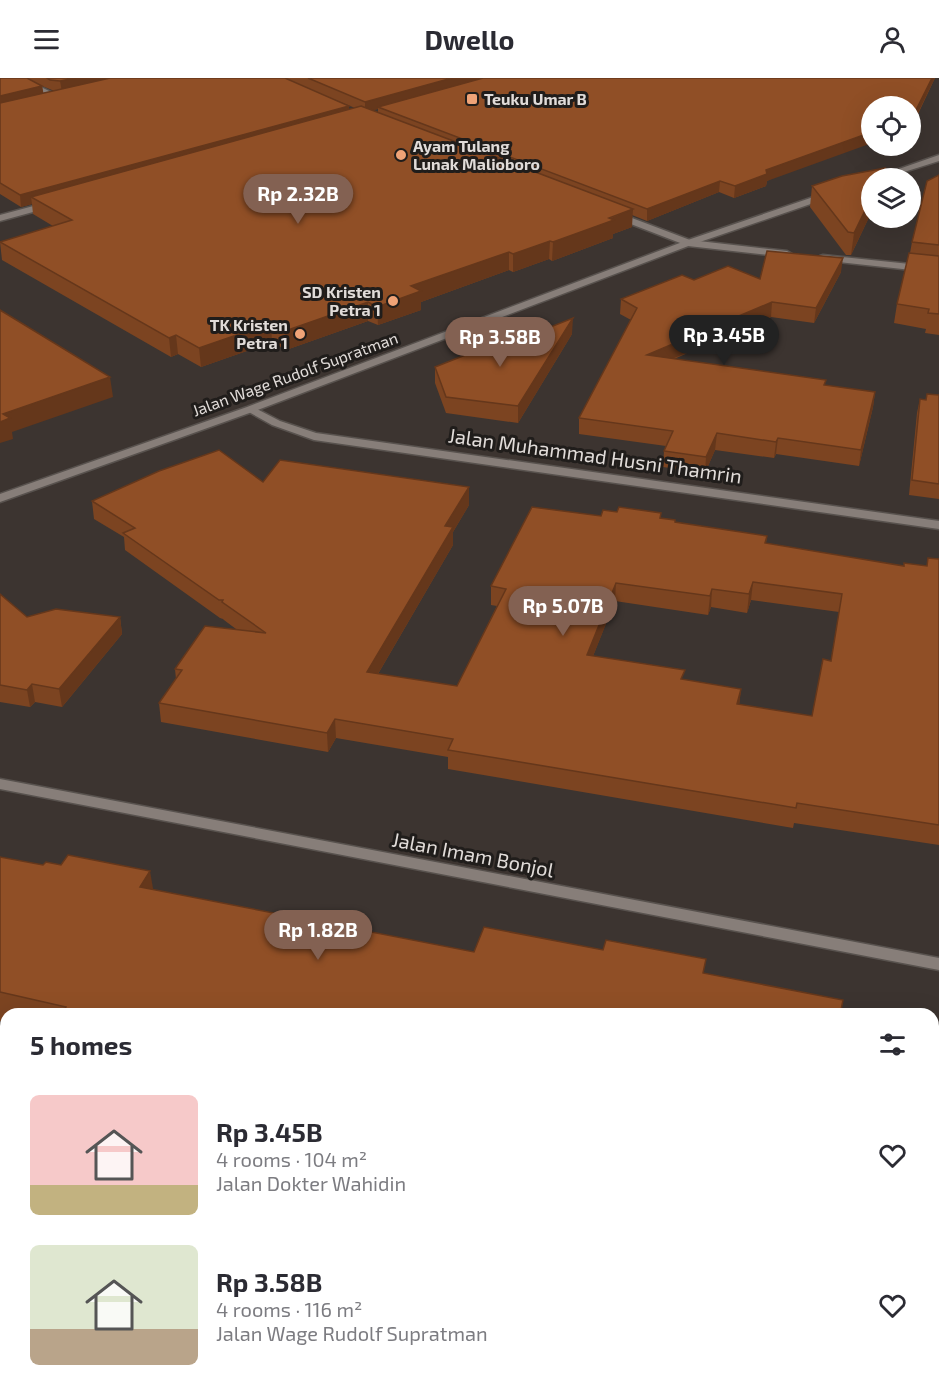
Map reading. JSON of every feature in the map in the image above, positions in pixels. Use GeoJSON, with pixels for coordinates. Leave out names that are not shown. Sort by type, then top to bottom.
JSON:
{"type":"FeatureCollection","features":[{"type":"Feature","properties":{"kind":"street"},"geometry":{"type":"LineString","coordinates":[[17,78],[57,98]]}},
{"type":"Feature","properties":{"kind":"street"},"geometry":{"type":"LineString","coordinates":[[46,100],[68,95]]}},
{"type":"Feature","properties":{"kind":"street"},"geometry":{"type":"LineString","coordinates":[[908,168],[939,158]]}},
{"type":"Feature","properties":{"kind":"street","name":"Jalan Wage Rudolf Supratman"},"geometry":{"type":"LineString","coordinates":[[0,498],[251,409],[688,243],[839,192]]}},
{"type":"Feature","properties":{"kind":"street"},"geometry":{"type":"LineString","coordinates":[[0,218],[57,202]]}},
{"type":"Feature","properties":{"kind":"street"},"geometry":{"type":"LineString","coordinates":[[600,209],[688,243],[802,255]]}},
{"type":"Feature","properties":{"kind":"street"},"geometry":{"type":"LineString","coordinates":[[814,256],[939,270]]}},
{"type":"Feature","properties":{"kind":"street","name":"Jalan Muhammad Husni Thamrin"},"geometry":{"type":"LineString","coordinates":[[251,409],[276,423],[314,436],[939,525]]}},
{"type":"Feature","properties":{"kind":"street","name":"Jalan Imam Bonjol"},"geometry":{"type":"LineString","coordinates":[[0,784],[444,871],[939,964]]}},
{"type":"Feature","properties":{"kind":"building"},"geometry":{"type":"Polygon","coordinates":[[[0,78],[27,78],[42,86],[0,96],[0,78]]]}},
{"type":"Feature","properties":{"kind":"building"},"geometry":{"type":"Polygon","coordinates":[[[47,78],[75,78],[60,81],[47,78]]]}},
{"type":"Feature","properties":{"kind":"building"},"geometry":{"type":"Polygon","coordinates":[[[110,78],[285,78],[349,106],[20,195],[0,183],[0,103],[110,78]]]}},
{"type":"Feature","properties":{"kind":"building"},"geometry":{"type":"Polygon","coordinates":[[[308,78],[452,78],[365,102],[308,78]]]}},
{"type":"Feature","properties":{"kind":"building"},"geometry":{"type":"Polygon","coordinates":[[[483,78],[932,78],[921,100],[921,96],[861,96],[861,136],[766,170],[767,174],[735,186],[720,181],[647,209],[378,107],[483,78]]]}},
{"type":"Feature","properties":{"kind":"building"},"geometry":{"type":"Polygon","coordinates":[[[361,106],[633,209],[609,218],[614,220],[553,242],[550,241],[513,254],[509,252],[411,286],[421,291],[377,307],[368,302],[285,331],[271,323],[199,348],[176,335],[169,338],[0,242],[72,220],[31,197],[361,106]]]}},
{"type":"Feature","properties":{"kind":"building"},"geometry":{"type":"Polygon","coordinates":[[[861,172],[861,219],[854,233],[848,232],[812,186],[861,172]]]}},
{"type":"Feature","properties":{"kind":"building"},"geometry":{"type":"Polygon","coordinates":[[[939,175],[939,245],[912,242],[915,228],[921,228],[921,205],[927,181],[939,175]]]}},
{"type":"Feature","properties":{"kind":"building"},"geometry":{"type":"Polygon","coordinates":[[[767,251],[843,258],[816,308],[772,302],[647,355],[826,380],[824,385],[875,392],[861,450],[778,438],[776,442],[717,433],[706,457],[664,451],[673,431],[579,418],[637,308],[621,299],[682,275],[694,280],[728,266],[760,279],[767,251]]]}},
{"type":"Feature","properties":{"kind":"building"},"geometry":{"type":"Polygon","coordinates":[[[909,253],[939,256],[939,314],[928,313],[929,309],[897,304],[909,253]]]}},
{"type":"Feature","properties":{"kind":"building"},"geometry":{"type":"Polygon","coordinates":[[[0,310],[110,377],[3,414],[10,418],[0,422],[0,310]]]}},
{"type":"Feature","properties":{"kind":"building"},"geometry":{"type":"Polygon","coordinates":[[[573,318],[518,406],[446,397],[435,367],[516,335],[523,338],[573,318]]]}},
{"type":"Feature","properties":{"kind":"building"},"geometry":{"type":"Polygon","coordinates":[[[927,394],[939,395],[939,484],[912,480],[920,399],[926,400],[927,394]]]}},
{"type":"Feature","properties":{"kind":"building"},"geometry":{"type":"Polygon","coordinates":[[[219,450],[263,482],[280,460],[469,487],[445,526],[453,527],[367,672],[457,686],[506,589],[491,586],[532,507],[601,516],[603,510],[617,512],[619,507],[661,513],[660,518],[675,520],[675,522],[767,536],[765,543],[904,566],[904,563],[927,566],[928,558],[939,559],[939,825],[797,803],[796,808],[448,750],[453,739],[335,719],[327,733],[159,703],[182,670],[175,669],[205,626],[266,633],[222,602],[223,600],[219,600],[123,533],[135,528],[92,501],[159,471],[219,450]],[[753,582],[749,594],[712,589],[710,596],[616,583],[587,655],[685,670],[681,679],[741,689],[737,704],[812,716],[823,659],[831,661],[842,594],[753,582]]]}},
{"type":"Feature","properties":{"kind":"building"},"geometry":{"type":"Polygon","coordinates":[[[0,594],[27,617],[56,609],[120,617],[59,689],[32,684],[27,690],[0,685],[0,594]]]}},
{"type":"Feature","properties":{"kind":"building"},"geometry":{"type":"Polygon","coordinates":[[[68,855],[150,871],[140,887],[474,952],[484,927],[603,950],[606,940],[706,959],[703,973],[843,1000],[841,1008],[65,1008],[0,992],[0,857],[43,865],[46,862],[61,865],[68,855]]]}},
{"type":"Feature","properties":{"kind":"place","name":"Teuku Umar B"},"geometry":{"type":"Point","coordinates":[472,99]}},
{"type":"Feature","properties":{"kind":"place","name":"Ayam Tulang Lunak Malioboro"},"geometry":{"type":"Point","coordinates":[401,155]}},
{"type":"Feature","properties":{"kind":"place","name":"SD Kristen Petra 1"},"geometry":{"type":"Point","coordinates":[393,301]}},
{"type":"Feature","properties":{"kind":"place","name":"TK Kristen Petra 1"},"geometry":{"type":"Point","coordinates":[300,334]}}]}
